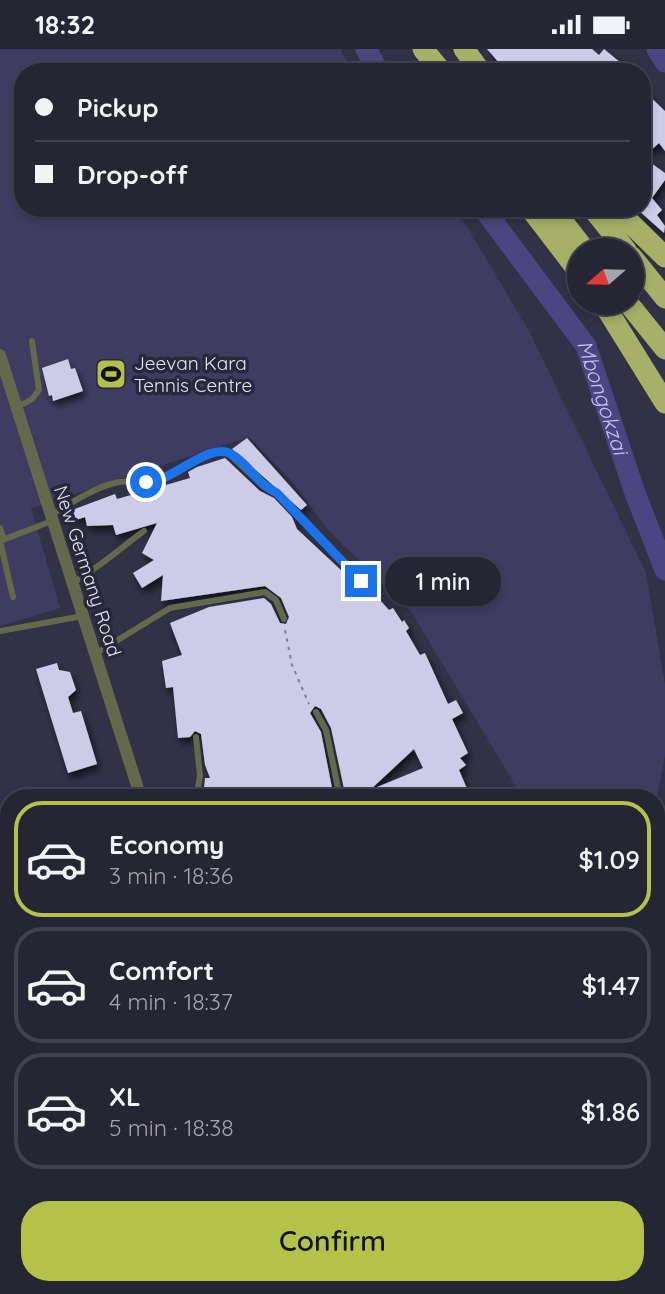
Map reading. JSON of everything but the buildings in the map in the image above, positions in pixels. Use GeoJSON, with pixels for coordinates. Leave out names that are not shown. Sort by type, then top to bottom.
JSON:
{"type":"FeatureCollection","features":[{"type":"Feature","properties":{"kind":"highway"},"geometry":{"type":"LineString","coordinates":[[423,49],[435,63]]}},
{"type":"Feature","properties":{"kind":"highway"},"geometry":{"type":"LineString","coordinates":[[537,217],[567,256]]}},
{"type":"Feature","properties":{"kind":"highway"},"geometry":{"type":"LineString","coordinates":[[559,217],[576,238]]}},
{"type":"Feature","properties":{"kind":"highway"},"geometry":{"type":"LineString","coordinates":[[599,217],[616,238]]}},
{"type":"Feature","properties":{"kind":"highway"},"geometry":{"type":"LineString","coordinates":[[624,217],[665,257]]}},
{"type":"Feature","properties":{"kind":"highway"},"geometry":{"type":"LineString","coordinates":[[644,272],[665,298]]}},
{"type":"Feature","properties":{"kind":"highway"},"geometry":{"type":"LineString","coordinates":[[610,315],[665,403]]}},
{"type":"Feature","properties":{"kind":"highway"},"geometry":{"type":"LineString","coordinates":[[638,315],[665,349]]}},
{"type":"Feature","properties":{"kind":"street","name":"New Germany Road"},"geometry":{"type":"LineString","coordinates":[[0,355],[138,789]]}},
{"type":"Feature","properties":{"kind":"lane"},"geometry":{"type":"LineString","coordinates":[[16,408],[32,399],[38,390],[32,341]]}},
{"type":"Feature","properties":{"kind":"lane"},"geometry":{"type":"LineString","coordinates":[[1,540],[51,518],[106,486],[122,481],[155,482],[168,478],[188,463],[227,452],[264,487],[277,493],[361,581]]}},
{"type":"Feature","properties":{"kind":"lane"},"geometry":{"type":"LineString","coordinates":[[0,528],[13,597]]}},
{"type":"Feature","properties":{"kind":"lane"},"geometry":{"type":"LineString","coordinates":[[72,583],[102,566],[116,551],[144,531]]}},
{"type":"Feature","properties":{"kind":"lane"},"geometry":{"type":"LineString","coordinates":[[95,654],[170,608],[265,592],[275,600],[284,619]]}},
{"type":"Feature","properties":{"kind":"lane"},"geometry":{"type":"LineString","coordinates":[[0,631],[83,616]]}},
{"type":"Feature","properties":{"kind":"lane"},"geometry":{"type":"LineString","coordinates":[[316,712],[326,730],[339,789]]}},
{"type":"Feature","properties":{"kind":"lane"},"geometry":{"type":"LineString","coordinates":[[196,737],[200,776],[198,789]]}},
{"type":"Feature","properties":{"kind":"path"},"geometry":{"type":"LineString","coordinates":[[284,619],[292,665],[302,692],[316,712]]}},
{"type":"Feature","properties":{"kind":"shaded area"},"geometry":{"type":"Polygon","coordinates":[[[0,49],[340,49],[348,63],[14,63],[14,217],[459,217],[529,331],[646,573],[665,685],[665,755],[659,789],[518,789],[412,613],[328,530],[293,483],[249,437],[31,508],[60,608],[0,626],[0,49]]]}},
{"type":"Feature","properties":{"kind":"waterway","name":"Mbongokzai"},"geometry":{"type":"LineString","coordinates":[[366,49],[374,63]]}},
{"type":"Feature","properties":{"kind":"waterway"},"geometry":{"type":"LineString","coordinates":[[657,49],[665,62]]}},
{"type":"Feature","properties":{"kind":"waterway","name":"Mbongokzai"},"geometry":{"type":"LineString","coordinates":[[490,217],[586,346],[635,493],[665,570]]}},
{"type":"Feature","properties":{"kind":"place","name":"Jeevan Kara Tennis Centre"},"geometry":{"type":"Point","coordinates":[111,374]}},
{"type":"Feature","properties":{"kind":"route"},"geometry":{"type":"LineString","coordinates":[[146,482],[168,478],[188,463],[219,452],[231,454],[264,487],[277,493],[305,525],[354,570],[361,581]]}}]}
